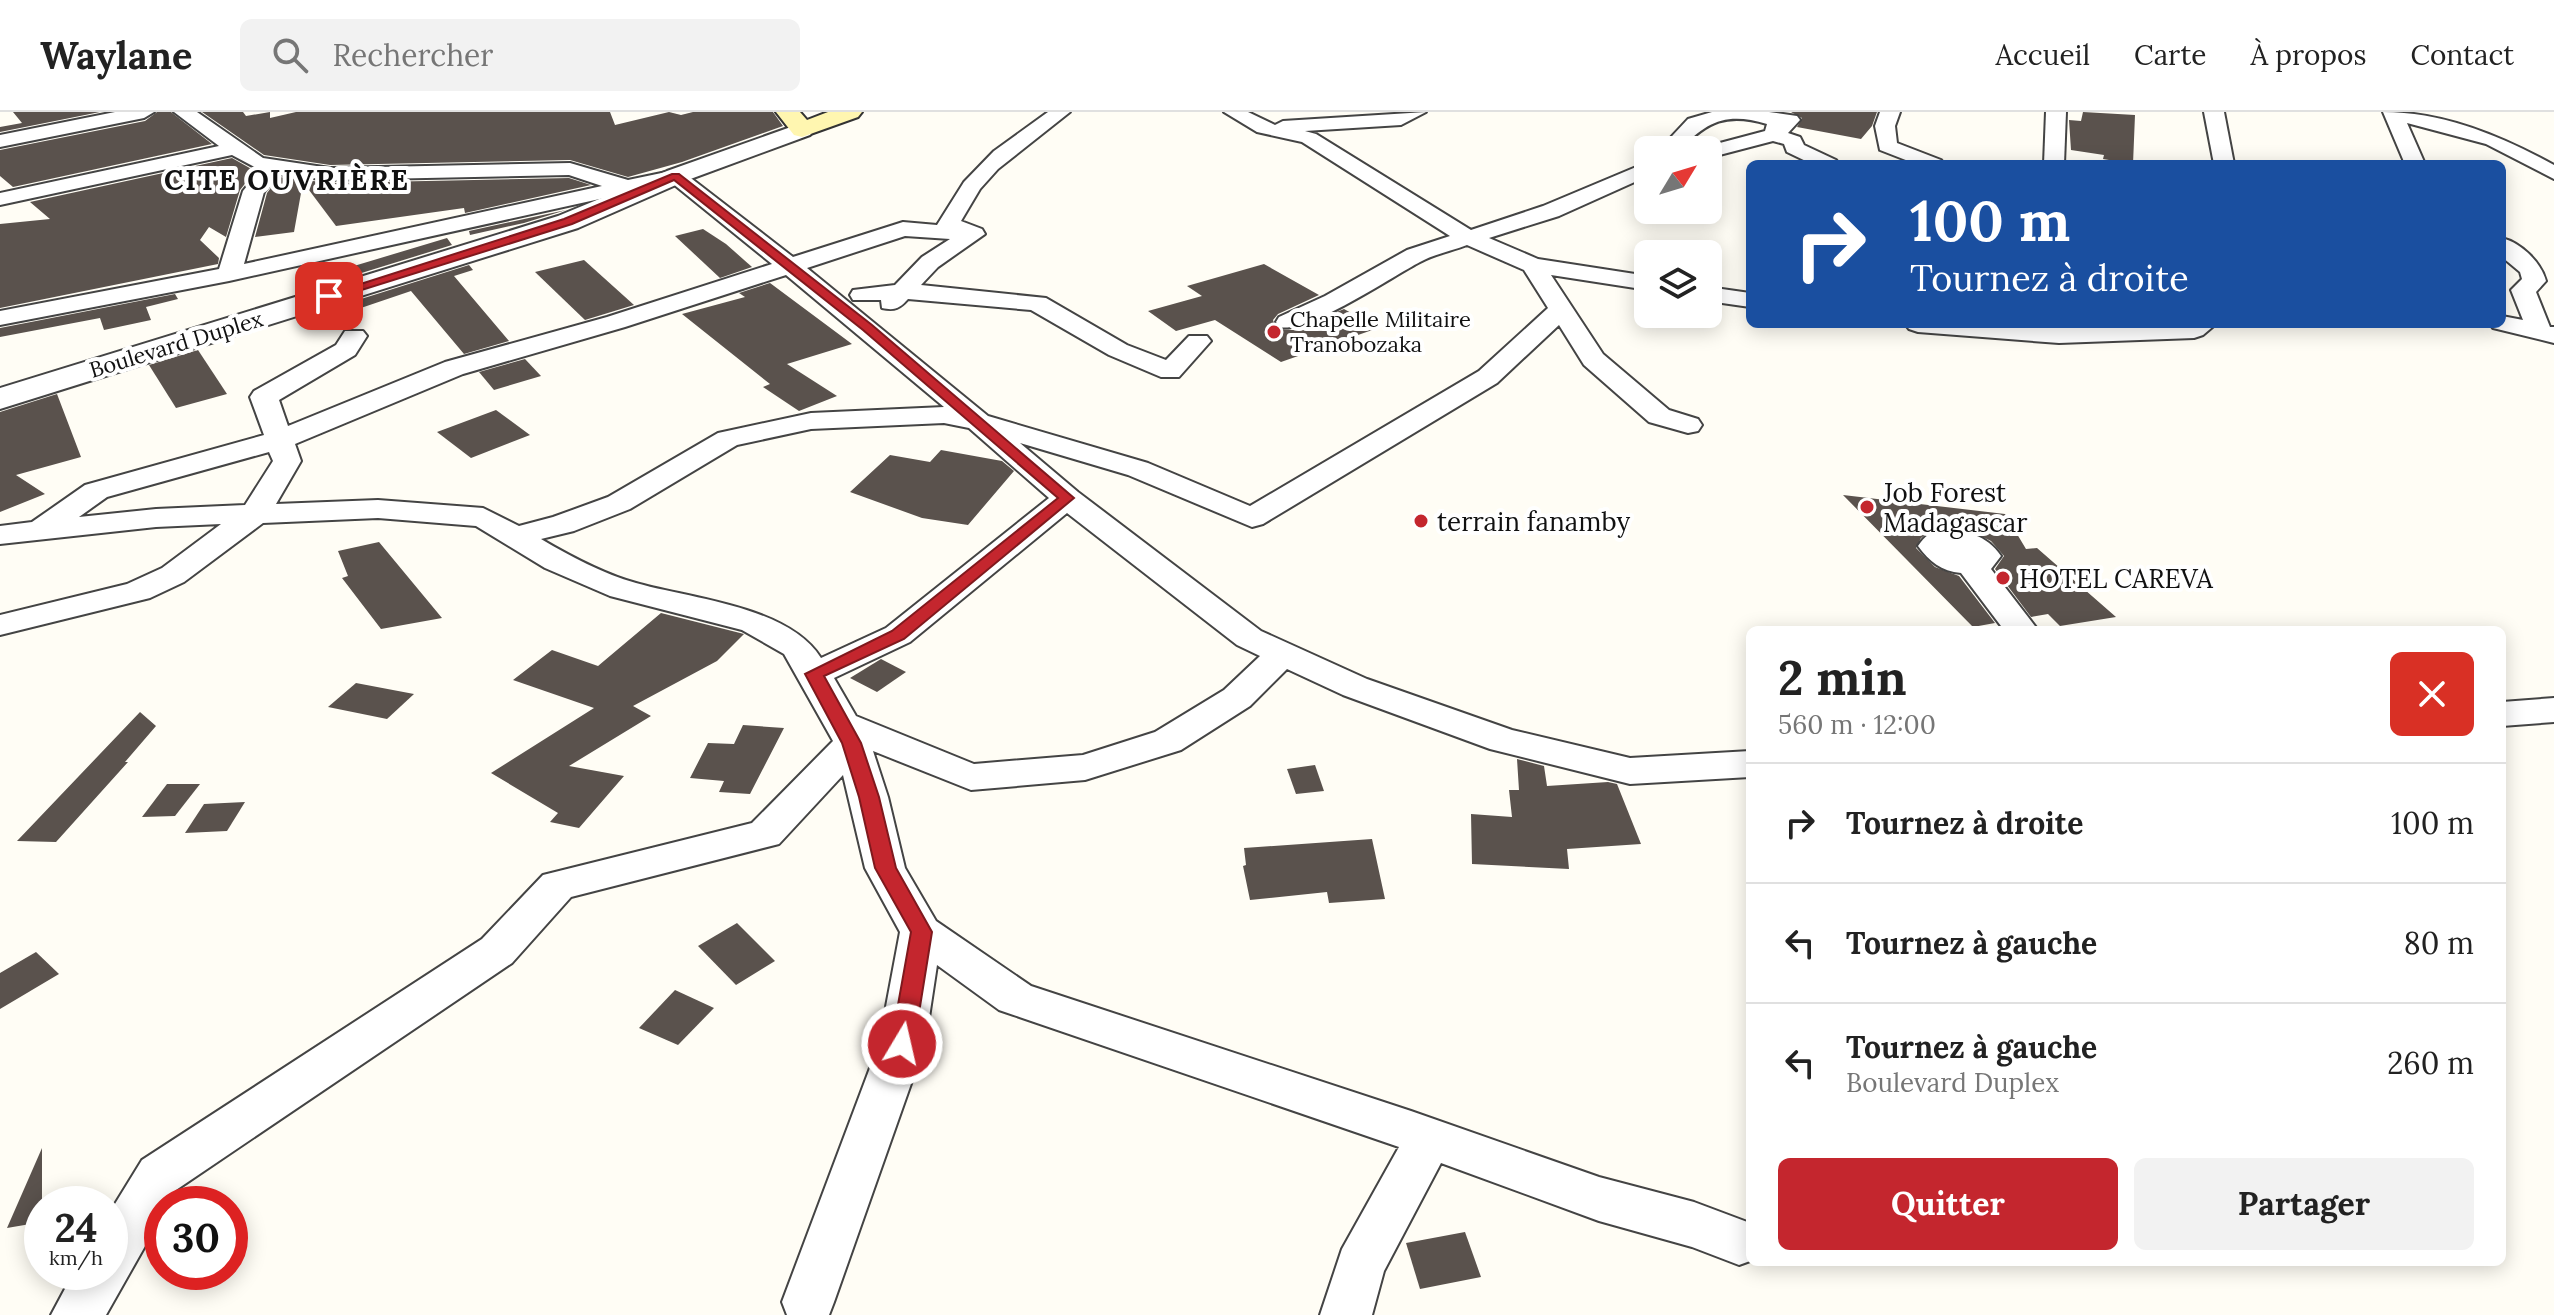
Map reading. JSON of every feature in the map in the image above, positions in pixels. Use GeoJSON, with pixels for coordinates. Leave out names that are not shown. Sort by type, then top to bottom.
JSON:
{"type":"FeatureCollection","features":[{"type":"Feature","properties":{"kind":"main road","name":"Boulevard Duplex"},"geometry":{"type":"LineString","coordinates":[[795,121],[850,112]]}},
{"type":"Feature","properties":{"kind":"street"},"geometry":{"type":"LineString","coordinates":[[0,141],[144,112]]}},
{"type":"Feature","properties":{"kind":"street"},"geometry":{"type":"LineString","coordinates":[[184,112],[256,162],[273,167],[330,174],[473,168],[570,169],[625,186]]}},
{"type":"Feature","properties":{"kind":"street"},"geometry":{"type":"LineString","coordinates":[[974,234],[947,223],[958,213],[970,187],[1006,152],[1060,112]]}},
{"type":"Feature","properties":{"kind":"street"},"geometry":{"type":"LineString","coordinates":[[1234,112],[1264,128],[1309,138],[1386,189],[1469,238],[1533,265],[1634,281]]}},
{"type":"Feature","properties":{"kind":"street"},"geometry":{"type":"LineString","coordinates":[[1264,128],[1401,119],[1416,112]]}},
{"type":"Feature","properties":{"kind":"street"},"geometry":{"type":"LineString","coordinates":[[1722,148],[1774,135],[1786,126],[1795,112]]}},
{"type":"Feature","properties":{"kind":"street"},"geometry":{"type":"LineString","coordinates":[[1890,112],[1885,126],[1887,146],[1924,160]]}},
{"type":"Feature","properties":{"kind":"street"},"geometry":{"type":"LineString","coordinates":[[2054,160],[2056,112]]}},
{"type":"Feature","properties":{"kind":"street"},"geometry":{"type":"LineString","coordinates":[[2214,112],[2223,160]]}},
{"type":"Feature","properties":{"kind":"street"},"geometry":{"type":"LineString","coordinates":[[2393,112],[2413,160]]}},
{"type":"Feature","properties":{"kind":"street"},"geometry":{"type":"LineString","coordinates":[[2393,112],[2493,140],[2554,173]]}},
{"type":"Feature","properties":{"kind":"street"},"geometry":{"type":"LineString","coordinates":[[1682,136],[1695,123],[1727,113],[1759,115],[1778,121],[1774,135]]}},
{"type":"Feature","properties":{"kind":"street","name":"Boulevard Duplex"},"geometry":{"type":"LineString","coordinates":[[0,399],[568,222],[795,121]]}},
{"type":"Feature","properties":{"kind":"street"},"geometry":{"type":"LineString","coordinates":[[1774,135],[1793,141],[1794,148],[1820,160]]}},
{"type":"Feature","properties":{"kind":"street"},"geometry":{"type":"LineString","coordinates":[[0,199],[236,148]]}},
{"type":"Feature","properties":{"kind":"street"},"geometry":{"type":"LineString","coordinates":[[229,274],[254,191],[273,167]]}},
{"type":"Feature","properties":{"kind":"street"},"geometry":{"type":"LineString","coordinates":[[1288,322],[1334,301],[1415,255],[1551,211],[1634,174]]}},
{"type":"Feature","properties":{"kind":"street"},"geometry":{"type":"LineString","coordinates":[[0,318],[229,274],[676,176],[867,327],[983,423],[1067,498],[1249,638],[1284,657],[1355,687],[1503,740],[1630,771],[1746,764]]}},
{"type":"Feature","properties":{"kind":"street"},"geometry":{"type":"LineString","coordinates":[[40,531],[96,491],[279,440],[454,368],[616,322],[903,229],[974,234]]}},
{"type":"Feature","properties":{"kind":"street"},"geometry":{"type":"LineString","coordinates":[[867,327],[930,262],[974,234]]}},
{"type":"Feature","properties":{"kind":"street"},"geometry":{"type":"LineString","coordinates":[[2506,248],[2531,269],[2534,281],[2523,290],[2547,333]]}},
{"type":"Feature","properties":{"kind":"street"},"geometry":{"type":"LineString","coordinates":[[1533,265],[1593,359],[1659,416],[1688,425]]}},
{"type":"Feature","properties":{"kind":"street"},"geometry":{"type":"LineString","coordinates":[[862,295],[903,291],[1037,303],[1118,350],[1170,371],[1198,341]]}},
{"type":"Feature","properties":{"kind":"street"},"geometry":{"type":"LineString","coordinates":[[1722,296],[1746,299]]}},
{"type":"Feature","properties":{"kind":"street"},"geometry":{"type":"LineString","coordinates":[[514,536],[563,524],[619,503],[728,439],[811,421],[944,415],[983,423],[1138,469],[1252,518],[1488,377],[1561,310]]}},
{"type":"Feature","properties":{"kind":"street"},"geometry":{"type":"LineString","coordinates":[[2506,324],[2547,333]]}},
{"type":"Feature","properties":{"kind":"street"},"geometry":{"type":"LineString","coordinates":[[1969,328],[2059,335],[2197,328]]}},
{"type":"Feature","properties":{"kind":"street"},"geometry":{"type":"LineString","coordinates":[[0,625],[138,591],[173,575],[255,514],[287,461],[264,397],[346,350],[354,336]]}},
{"type":"Feature","properties":{"kind":"street"},"geometry":{"type":"LineString","coordinates":[[814,674],[898,635],[1067,498]]}},
{"type":"Feature","properties":{"kind":"street"},"geometry":{"type":"LineString","coordinates":[[0,535],[156,518],[378,509],[483,517],[556,561],[621,589],[754,623],[797,647],[846,733],[869,797],[885,868],[921,932],[1015,998],[1430,1138],[1599,1199],[1694,1225],[1739,1242]]}},
{"type":"Feature","properties":{"kind":"street"},"geometry":{"type":"LineString","coordinates":[[1971,565],[2018,626]]}},
{"type":"Feature","properties":{"kind":"street"},"geometry":{"type":"LineString","coordinates":[[846,733],[971,777],[1085,767],[1168,741],[1237,698],[1284,657]]}},
{"type":"Feature","properties":{"kind":"street"},"geometry":{"type":"LineString","coordinates":[[2506,714],[2554,710]]}},
{"type":"Feature","properties":{"kind":"street"},"geometry":{"type":"LineString","coordinates":[[128,1228],[159,1175],[497,951],[557,886],[765,834],[846,733]]}},
{"type":"Feature","properties":{"kind":"street"},"geometry":{"type":"LineString","coordinates":[[808,1302],[902,1044],[921,932]]}},
{"type":"Feature","properties":{"kind":"street"},"geometry":{"type":"LineString","coordinates":[[1346,1315],[1360,1266],[1430,1138]]}},
{"type":"Feature","properties":{"kind":"street"},"geometry":{"type":"LineString","coordinates":[[77,1315],[92,1290]]}},
{"type":"Feature","properties":{"kind":"building"},"geometry":{"type":"Polygon","coordinates":[[[13,112],[100,112],[0,132],[0,127],[22,123],[13,112]]]}},
{"type":"Feature","properties":{"kind":"building"},"geometry":{"type":"Polygon","coordinates":[[[157,112],[171,112],[212,144],[13,187],[0,176],[0,150],[145,121],[157,112]]]}},
{"type":"Feature","properties":{"kind":"building"},"geometry":{"type":"Polygon","coordinates":[[[202,112],[243,112],[246,116],[270,112],[270,118],[296,112],[610,112],[615,125],[669,112],[681,115],[693,112],[773,112],[783,126],[682,162],[628,177],[570,160],[330,165],[264,155],[202,112]]]}},
{"type":"Feature","properties":{"kind":"building"},"geometry":{"type":"Polygon","coordinates":[[[1791,112],[1877,112],[1872,126],[1861,139],[1797,127],[1802,118],[1791,112]]]}},
{"type":"Feature","properties":{"kind":"building"},"geometry":{"type":"Polygon","coordinates":[[[2083,112],[2135,115],[2133,160],[2109,160],[2103,159],[2104,155],[2071,150],[2069,120],[2081,121],[2083,112]]]}},
{"type":"Feature","properties":{"kind":"building"},"geometry":{"type":"Polygon","coordinates":[[[232,158],[255,171],[240,190],[226,237],[209,227],[200,240],[219,258],[218,264],[0,308],[0,224],[50,219],[30,202],[232,158]]]}},
{"type":"Feature","properties":{"kind":"building"},"geometry":{"type":"Polygon","coordinates":[[[279,177],[330,183],[569,178],[591,185],[465,213],[464,208],[336,226],[303,182],[294,232],[255,237],[267,193],[279,177]]]}},
{"type":"Feature","properties":{"kind":"building"},"geometry":{"type":"Polygon","coordinates":[[[566,210],[470,235],[469,231],[566,210]]]}},
{"type":"Feature","properties":{"kind":"building"},"geometry":{"type":"Polygon","coordinates":[[[703,229],[752,267],[720,278],[675,236],[703,229]]]}},
{"type":"Feature","properties":{"kind":"building"},"geometry":{"type":"Polygon","coordinates":[[[447,238],[452,245],[313,288],[305,283],[327,277],[324,275],[447,238]]]}},
{"type":"Feature","properties":{"kind":"building"},"geometry":{"type":"Polygon","coordinates":[[[584,260],[634,305],[585,320],[535,272],[584,260]]]}},
{"type":"Feature","properties":{"kind":"building"},"geometry":{"type":"Polygon","coordinates":[[[1264,264],[1319,295],[1278,314],[1273,320],[1276,329],[1293,330],[1344,309],[1378,328],[1281,362],[1215,320],[1176,331],[1148,311],[1202,296],[1187,286],[1264,264]]]}},
{"type":"Feature","properties":{"kind":"building"},"geometry":{"type":"Polygon","coordinates":[[[469,265],[473,270],[454,276],[509,341],[464,354],[411,291],[352,311],[342,305],[469,265]]]}},
{"type":"Feature","properties":{"kind":"building"},"geometry":{"type":"Polygon","coordinates":[[[770,283],[852,344],[787,364],[837,396],[799,411],[763,387],[770,384],[682,314],[745,297],[739,293],[770,283]]]}},
{"type":"Feature","properties":{"kind":"building"},"geometry":{"type":"Polygon","coordinates":[[[175,294],[178,299],[146,307],[151,320],[104,330],[100,318],[0,337],[0,328],[175,294]]]}},
{"type":"Feature","properties":{"kind":"building"},"geometry":{"type":"Polygon","coordinates":[[[198,350],[227,394],[176,408],[149,365],[198,350]]]}},
{"type":"Feature","properties":{"kind":"building"},"geometry":{"type":"Polygon","coordinates":[[[525,359],[541,376],[494,390],[479,372],[525,359]]]}},
{"type":"Feature","properties":{"kind":"building"},"geometry":{"type":"Polygon","coordinates":[[[57,394],[81,457],[16,475],[45,494],[0,512],[0,412],[57,394]]]}},
{"type":"Feature","properties":{"kind":"building"},"geometry":{"type":"Polygon","coordinates":[[[496,410],[530,435],[471,458],[437,432],[496,410]]]}},
{"type":"Feature","properties":{"kind":"building"},"geometry":{"type":"Polygon","coordinates":[[[941,450],[1002,461],[1014,471],[968,525],[922,518],[850,492],[890,455],[930,462],[941,450]]]}},
{"type":"Feature","properties":{"kind":"building"},"geometry":{"type":"Polygon","coordinates":[[[1843,495],[2005,514],[2026,549],[2037,548],[2116,617],[2060,626],[2048,614],[2031,617],[1995,569],[2004,556],[1991,541],[1968,530],[1933,529],[1921,538],[1916,548],[1935,567],[1959,576],[1995,623],[1972,626],[1843,495]]]}},
{"type":"Feature","properties":{"kind":"building"},"geometry":{"type":"Polygon","coordinates":[[[379,542],[442,618],[381,629],[342,578],[348,576],[338,551],[379,542]]]}},
{"type":"Feature","properties":{"kind":"building"},"geometry":{"type":"Polygon","coordinates":[[[661,613],[744,634],[717,661],[633,706],[651,716],[569,766],[624,776],[579,828],[550,822],[558,813],[491,773],[594,708],[513,680],[552,650],[598,666],[661,613]]]}},
{"type":"Feature","properties":{"kind":"building"},"geometry":{"type":"Polygon","coordinates":[[[881,659],[906,672],[877,692],[850,678],[881,659]]]}},
{"type":"Feature","properties":{"kind":"building"},"geometry":{"type":"Polygon","coordinates":[[[356,683],[414,694],[387,719],[328,707],[356,683]]]}},
{"type":"Feature","properties":{"kind":"building"},"geometry":{"type":"Polygon","coordinates":[[[140,712],[156,726],[56,842],[17,841],[140,712]]]}},
{"type":"Feature","properties":{"kind":"building"},"geometry":{"type":"Polygon","coordinates":[[[743,725],[784,728],[750,794],[719,792],[724,781],[690,778],[708,743],[734,744],[743,725]]]}},
{"type":"Feature","properties":{"kind":"building"},"geometry":{"type":"Polygon","coordinates":[[[1517,759],[1544,766],[1547,786],[1617,784],[1641,844],[1567,849],[1569,869],[1472,864],[1471,814],[1512,817],[1509,790],[1519,790],[1517,759]]]}},
{"type":"Feature","properties":{"kind":"building"},"geometry":{"type":"Polygon","coordinates":[[[1315,765],[1324,791],[1296,794],[1287,769],[1315,765]]]}},
{"type":"Feature","properties":{"kind":"building"},"geometry":{"type":"Polygon","coordinates":[[[167,784],[200,784],[175,816],[142,817],[167,784]]]}},
{"type":"Feature","properties":{"kind":"building"},"geometry":{"type":"Polygon","coordinates":[[[245,802],[227,831],[185,833],[204,804],[245,802]]]}},
{"type":"Feature","properties":{"kind":"building"},"geometry":{"type":"Polygon","coordinates":[[[1372,839],[1385,899],[1329,903],[1327,892],[1250,900],[1243,866],[1246,865],[1244,848],[1372,839]]]}},
{"type":"Feature","properties":{"kind":"building"},"geometry":{"type":"Polygon","coordinates":[[[737,923],[775,961],[736,985],[698,946],[737,923]]]}},
{"type":"Feature","properties":{"kind":"building"},"geometry":{"type":"Polygon","coordinates":[[[36,952],[59,974],[0,1009],[0,973],[36,952]]]}},
{"type":"Feature","properties":{"kind":"building"},"geometry":{"type":"Polygon","coordinates":[[[675,990],[714,1008],[678,1045],[639,1028],[675,990]]]}},
{"type":"Feature","properties":{"kind":"building"},"geometry":{"type":"Polygon","coordinates":[[[42,1148],[42,1186],[25,1186],[42,1148]]]}},
{"type":"Feature","properties":{"kind":"building"},"geometry":{"type":"Polygon","coordinates":[[[24,1189],[24,1225],[7,1228],[24,1189]]]}},
{"type":"Feature","properties":{"kind":"building"},"geometry":{"type":"Polygon","coordinates":[[[1465,1232],[1481,1277],[1420,1289],[1406,1243],[1465,1232]]]}},
{"type":"Feature","properties":{"kind":"place","name":"Chapelle Militaire Tranobozaka"},"geometry":{"type":"Point","coordinates":[1274,332]}},
{"type":"Feature","properties":{"kind":"place","name":"Job Forest Madagascar"},"geometry":{"type":"Point","coordinates":[1867,507]}},
{"type":"Feature","properties":{"kind":"place","name":"terrain fanamby"},"geometry":{"type":"Point","coordinates":[1421,521]}},
{"type":"Feature","properties":{"kind":"place","name":"HOTEL CAREVA"},"geometry":{"type":"Point","coordinates":[2003,578]}},
{"type":"Feature","properties":{"kind":"district","name":"CITE OUVRIÈRE"},"geometry":{"type":"Point","coordinates":[287,180]}},
{"type":"Feature","properties":{"kind":"route"},"geometry":{"type":"LineString","coordinates":[[329,296],[568,222],[676,176],[867,327],[983,423],[1067,498],[898,635],[814,674],[852,743],[869,797],[885,868],[921,932],[902,1044]]}}]}
